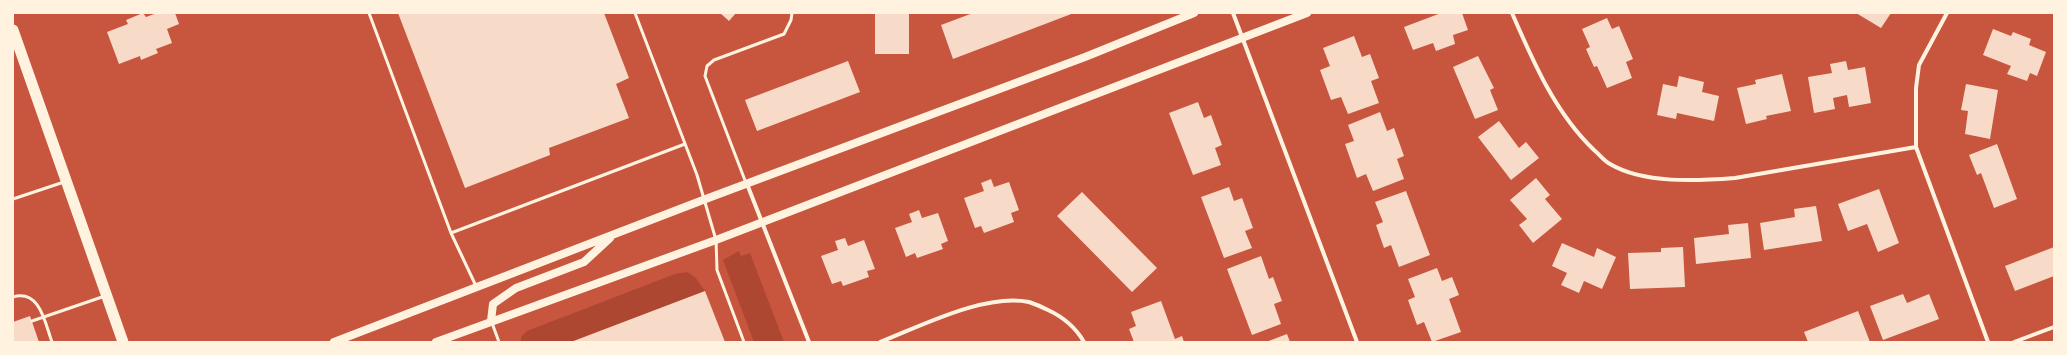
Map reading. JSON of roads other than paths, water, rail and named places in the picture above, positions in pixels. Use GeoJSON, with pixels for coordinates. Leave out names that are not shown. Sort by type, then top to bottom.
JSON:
{"type":"FeatureCollection","features":[{"type":"Feature","properties":{"kind":"highway"},"geometry":{"type":"LineString","coordinates":[[13,30],[123,342]]}},
{"type":"Feature","properties":{"kind":"main road"},"geometry":{"type":"LineString","coordinates":[[334,342],[703,200],[1086,57],[1194,13]]}},
{"type":"Feature","properties":{"kind":"main road"},"geometry":{"type":"LineString","coordinates":[[436,342],[716,240],[762,221],[1307,13]]}},
{"type":"Feature","properties":{"kind":"main road"},"geometry":{"type":"LineString","coordinates":[[491,321],[493,304],[516,288],[584,262],[614,234]]}},
{"type":"Feature","properties":{"kind":"street"},"geometry":{"type":"LineString","coordinates":[[1233,13],[1357,342]]}},
{"type":"Feature","properties":{"kind":"street"},"geometry":{"type":"LineString","coordinates":[[1512,13],[1537,69],[1578,135],[1609,164],[1629,172],[1653,178],[1709,180],[1735,178],[1916,147]]}},
{"type":"Feature","properties":{"kind":"street"},"geometry":{"type":"LineString","coordinates":[[1947,13],[1919,65],[1916,88],[1916,147],[1988,342]]}},
{"type":"Feature","properties":{"kind":"street"},"geometry":{"type":"LineString","coordinates":[[746,184],[809,342]]}},
{"type":"Feature","properties":{"kind":"street"},"geometry":{"type":"LineString","coordinates":[[880,342],[976,305],[997,301],[1028,302],[1038,305],[1056,314],[1070,325],[1084,342]]}},
{"type":"Feature","properties":{"kind":"street"},"geometry":{"type":"LineString","coordinates":[[2014,342],[2054,327]]}},
{"type":"Feature","properties":{"kind":"lane"},"geometry":{"type":"LineString","coordinates":[[369,13],[451,233],[477,288]]}},
{"type":"Feature","properties":{"kind":"lane"},"geometry":{"type":"LineString","coordinates":[[635,13],[697,175],[703,200],[716,240],[716,270],[744,342]]}},
{"type":"Feature","properties":{"kind":"lane"},"geometry":{"type":"LineString","coordinates":[[746,184],[705,76],[707,66],[714,60],[784,34],[791,20],[792,13]]}},
{"type":"Feature","properties":{"kind":"lane"},"geometry":{"type":"LineString","coordinates":[[451,233],[685,144]]}},
{"type":"Feature","properties":{"kind":"lane"},"geometry":{"type":"LineString","coordinates":[[13,199],[66,181]]}},
{"type":"Feature","properties":{"kind":"lane"},"geometry":{"type":"LineString","coordinates":[[13,296],[24,294],[29,296],[37,304],[52,342]]}},
{"type":"Feature","properties":{"kind":"lane"},"geometry":{"type":"LineString","coordinates":[[32,320],[106,296]]}},
{"type":"Feature","properties":{"kind":"lane"},"geometry":{"type":"LineString","coordinates":[[491,321],[499,342]]}}]}
